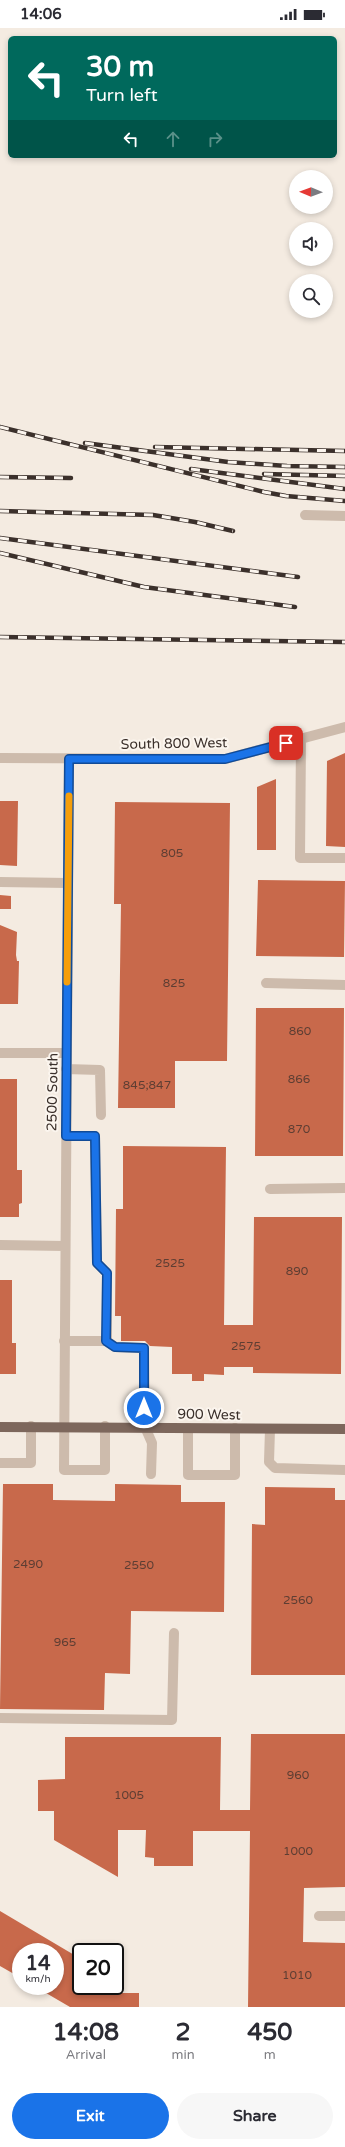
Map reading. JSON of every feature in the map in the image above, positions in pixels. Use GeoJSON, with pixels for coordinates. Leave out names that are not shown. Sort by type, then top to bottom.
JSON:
{"type":"FeatureCollection","features":[{"type":"Feature","properties":{"kind":"main road","name":"900 West"},"geometry":{"type":"LineString","coordinates":[[0,1427],[105,1426],[345,1430]]}},
{"type":"Feature","properties":{"kind":"street"},"geometry":{"type":"LineString","coordinates":[[305,515],[345,516]]}},
{"type":"Feature","properties":{"kind":"street","name":"South 800 West"},"geometry":{"type":"LineString","coordinates":[[0,758],[225,759],[345,726]]}},
{"type":"Feature","properties":{"kind":"street"},"geometry":{"type":"LineString","coordinates":[[301,739],[300,858],[345,858]]}},
{"type":"Feature","properties":{"kind":"street","name":"2500 South"},"geometry":{"type":"LineString","coordinates":[[69,759],[64,1470],[105,1470],[105,1426]]}},
{"type":"Feature","properties":{"kind":"street"},"geometry":{"type":"LineString","coordinates":[[0,882],[68,882]]}},
{"type":"Feature","properties":{"kind":"street"},"geometry":{"type":"LineString","coordinates":[[266,983],[345,985]]}},
{"type":"Feature","properties":{"kind":"street"},"geometry":{"type":"LineString","coordinates":[[0,1053],[66,1054]]}},
{"type":"Feature","properties":{"kind":"street"},"geometry":{"type":"LineString","coordinates":[[66,1069],[100,1070],[101,1115]]}},
{"type":"Feature","properties":{"kind":"street"},"geometry":{"type":"LineString","coordinates":[[66,1136],[95,1136],[97,1263],[107,1273],[106,1341]]}},
{"type":"Feature","properties":{"kind":"street"},"geometry":{"type":"LineString","coordinates":[[270,1188],[345,1188]]}},
{"type":"Feature","properties":{"kind":"street"},"geometry":{"type":"LineString","coordinates":[[0,1245],[65,1246]]}},
{"type":"Feature","properties":{"kind":"street"},"geometry":{"type":"LineString","coordinates":[[64,1341],[106,1341],[115,1347],[144,1348],[145,1427],[152,1443],[151,1474]]}},
{"type":"Feature","properties":{"kind":"street"},"geometry":{"type":"LineString","coordinates":[[0,1463],[31,1463],[32,1426]]}},
{"type":"Feature","properties":{"kind":"street"},"geometry":{"type":"LineString","coordinates":[[188,1428],[188,1475],[235,1475],[235,1428]]}},
{"type":"Feature","properties":{"kind":"street"},"geometry":{"type":"LineString","coordinates":[[270,1429],[269,1462],[275,1468],[345,1470]]}},
{"type":"Feature","properties":{"kind":"street"},"geometry":{"type":"LineString","coordinates":[[0,1718],[172,1720],[174,1633]]}},
{"type":"Feature","properties":{"kind":"street"},"geometry":{"type":"LineString","coordinates":[[319,1916],[345,1916]]}},
{"type":"Feature","properties":{"kind":"building"},"geometry":{"type":"Polygon","coordinates":[[[345,753],[345,847],[326,846],[327,761],[345,753]]]}},
{"type":"Feature","properties":{"kind":"building"},"geometry":{"type":"Polygon","coordinates":[[[276,779],[276,850],[257,850],[257,787],[276,779]]]}},
{"type":"Feature","properties":{"kind":"building"},"geometry":{"type":"Polygon","coordinates":[[[0,801],[18,801],[17,866],[0,865],[0,801]]]}},
{"type":"Feature","properties":{"kind":"building"},"geometry":{"type":"Polygon","coordinates":[[[115,802],[230,803],[227,1061],[175,1061],[175,1108],[118,1108],[121,904],[114,904],[115,802]]]}},
{"type":"Feature","properties":{"kind":"building"},"geometry":{"type":"Polygon","coordinates":[[[258,880],[345,881],[344,957],[256,956],[258,880]]]}},
{"type":"Feature","properties":{"kind":"building"},"geometry":{"type":"Polygon","coordinates":[[[0,895],[11,896],[11,909],[0,909],[0,895]]]}},
{"type":"Feature","properties":{"kind":"building"},"geometry":{"type":"Polygon","coordinates":[[[0,925],[17,932],[16,955],[17,961],[19,961],[18,1004],[0,1004],[0,925]]]}},
{"type":"Feature","properties":{"kind":"building"},"geometry":{"type":"Polygon","coordinates":[[[256,1008],[344,1008],[343,1156],[255,1156],[256,1008]]]}},
{"type":"Feature","properties":{"kind":"building"},"geometry":{"type":"Polygon","coordinates":[[[0,1079],[17,1079],[17,1170],[22,1170],[22,1203],[19,1204],[19,1217],[0,1217],[0,1079]]]}},
{"type":"Feature","properties":{"kind":"building"},"geometry":{"type":"Polygon","coordinates":[[[123,1146],[226,1147],[224,1325],[253,1325],[254,1217],[342,1217],[341,1374],[253,1373],[253,1367],[224,1367],[224,1375],[204,1374],[204,1381],[192,1381],[192,1374],[172,1374],[172,1347],[150,1346],[145,1341],[121,1341],[121,1316],[115,1316],[116,1209],[123,1209],[123,1146]]]}},
{"type":"Feature","properties":{"kind":"building"},"geometry":{"type":"Polygon","coordinates":[[[0,1280],[12,1280],[12,1343],[16,1343],[16,1374],[0,1374],[0,1280]]]}},
{"type":"Feature","properties":{"kind":"building"},"geometry":{"type":"Polygon","coordinates":[[[3,1484],[53,1484],[53,1500],[115,1501],[115,1484],[181,1485],[181,1502],[225,1502],[224,1612],[131,1611],[130,1674],[105,1673],[104,1710],[0,1709],[3,1484]]]}},
{"type":"Feature","properties":{"kind":"building"},"geometry":{"type":"Polygon","coordinates":[[[265,1487],[335,1488],[335,1500],[345,1500],[345,1675],[251,1675],[252,1524],[265,1525],[265,1487]]]}},
{"type":"Feature","properties":{"kind":"building"},"geometry":{"type":"Polygon","coordinates":[[[251,1734],[345,1734],[345,1887],[304,1888],[303,1942],[345,1943],[345,2007],[248,2007],[250,1831],[193,1831],[193,1866],[154,1866],[154,1858],[145,1857],[146,1830],[118,1830],[118,1877],[54,1840],[54,1811],[38,1811],[38,1780],[65,1779],[65,1737],[221,1737],[220,1810],[250,1810],[251,1734]]]}},
{"type":"Feature","properties":{"kind":"building"},"geometry":{"type":"Polygon","coordinates":[[[0,1911],[54,1943],[12,1943],[12,1973],[0,1966],[0,1911]]]}},
{"type":"Feature","properties":{"kind":"building"},"geometry":{"type":"Polygon","coordinates":[[[64,1949],[72,1954],[72,1995],[124,1995],[124,1993],[139,1993],[139,2007],[70,2007],[49,1995],[64,1995],[64,1949]]]}},
{"type":"Feature","properties":{"kind":"railway"},"geometry":{"type":"LineString","coordinates":[[0,427],[264,492],[286,496],[345,501]]}},
{"type":"Feature","properties":{"kind":"railway"},"geometry":{"type":"LineString","coordinates":[[85,443],[228,462],[287,466],[345,467]]}},
{"type":"Feature","properties":{"kind":"railway"},"geometry":{"type":"LineString","coordinates":[[155,447],[345,451]]}},
{"type":"Feature","properties":{"kind":"railway"},"geometry":{"type":"LineString","coordinates":[[191,469],[345,489]]}},
{"type":"Feature","properties":{"kind":"railway"},"geometry":{"type":"LineString","coordinates":[[264,474],[345,476]]}},
{"type":"Feature","properties":{"kind":"railway"},"geometry":{"type":"LineString","coordinates":[[0,477],[71,478]]}},
{"type":"Feature","properties":{"kind":"railway"},"geometry":{"type":"LineString","coordinates":[[0,511],[153,515],[195,522],[233,531]]}},
{"type":"Feature","properties":{"kind":"railway"},"geometry":{"type":"LineString","coordinates":[[0,538],[298,577]]}},
{"type":"Feature","properties":{"kind":"railway"},"geometry":{"type":"LineString","coordinates":[[0,553],[144,587],[295,607]]}},
{"type":"Feature","properties":{"kind":"railway"},"geometry":{"type":"LineString","coordinates":[[0,637],[345,642]]}},
{"type":"Feature","properties":{"kind":"slow traffic"},"geometry":{"type":"LineString","coordinates":[[67,982],[69,796]]}},
{"type":"Feature","properties":{"kind":"route"},"geometry":{"type":"LineString","coordinates":[[144,1408],[144,1348],[115,1347],[106,1341],[107,1273],[97,1263],[95,1136],[66,1136],[69,759],[225,759],[286,743]]}}]}
